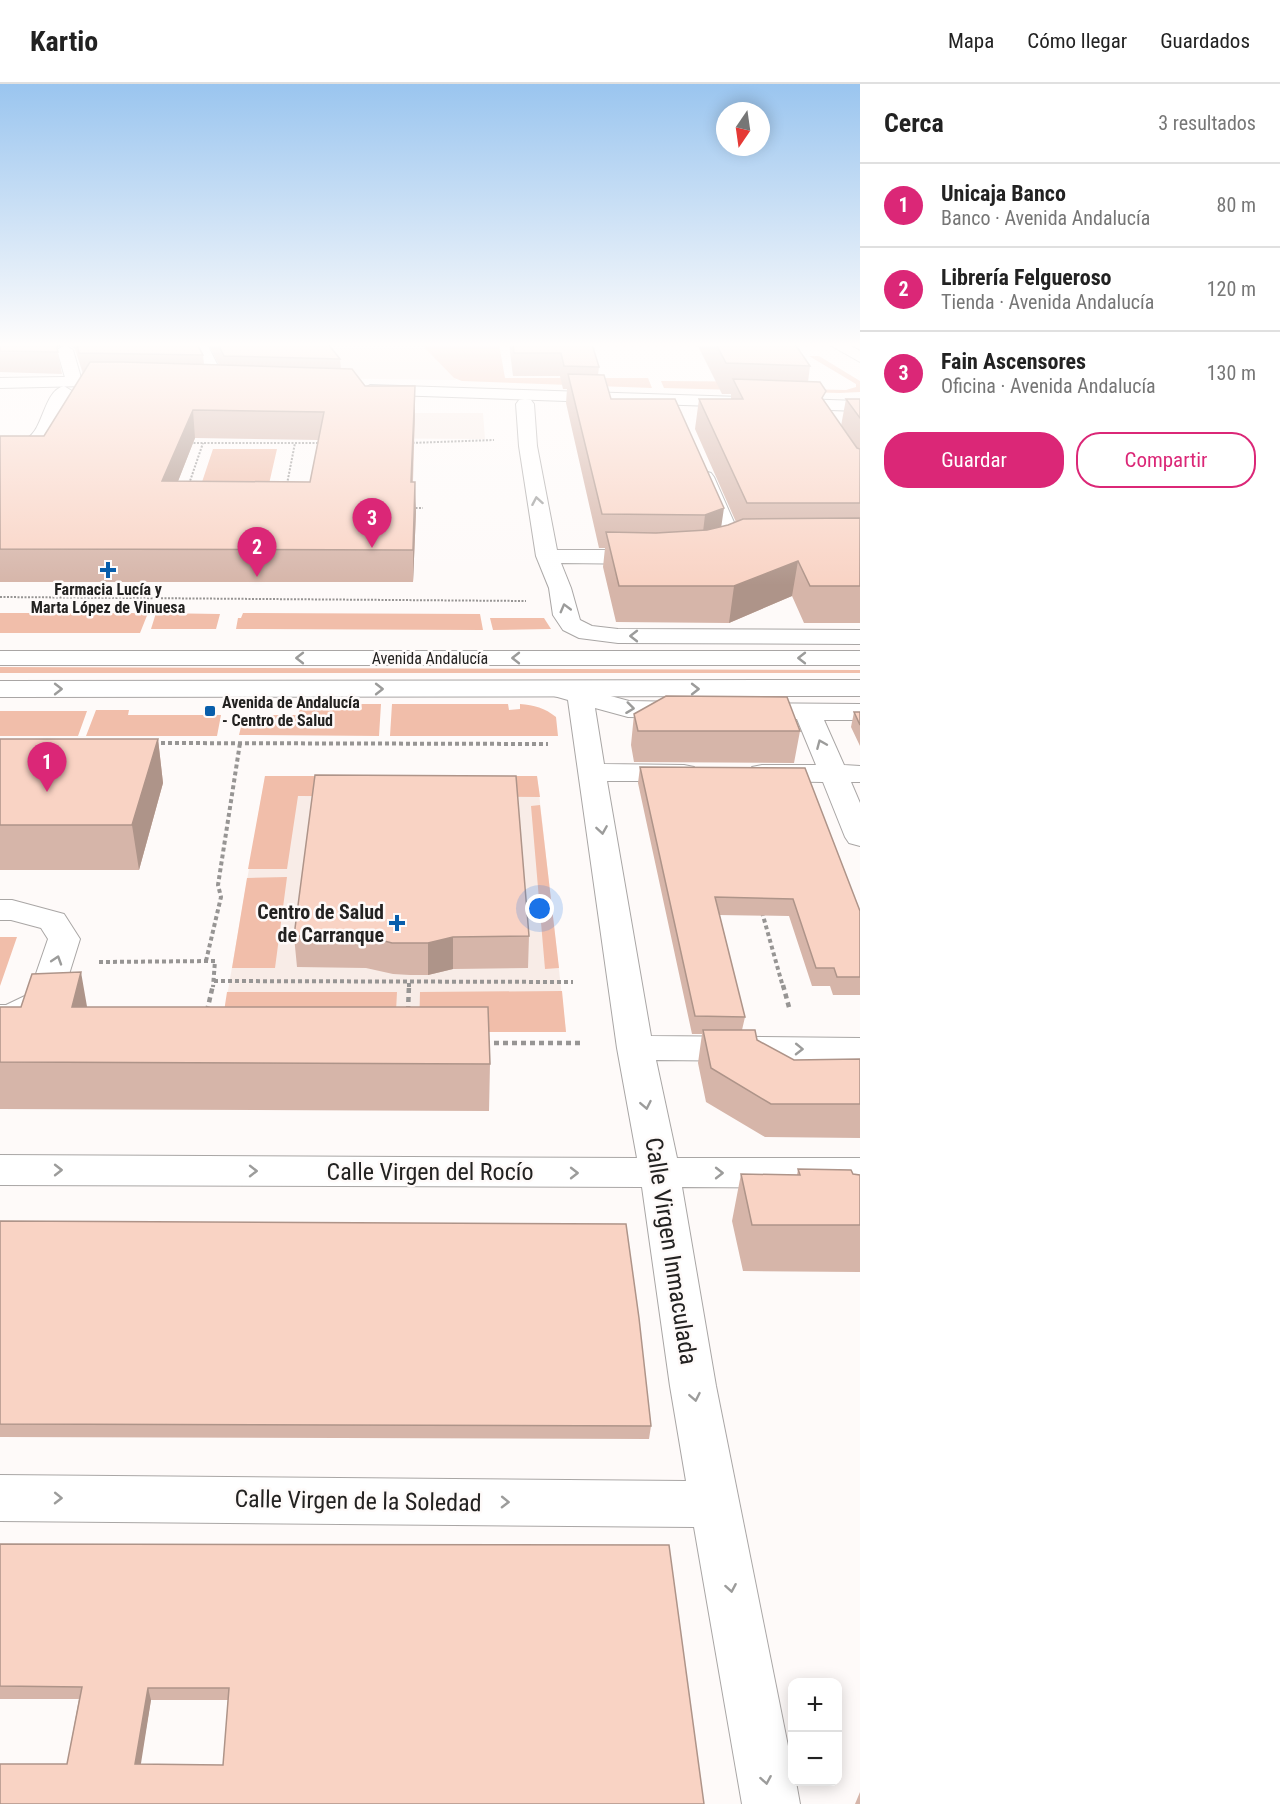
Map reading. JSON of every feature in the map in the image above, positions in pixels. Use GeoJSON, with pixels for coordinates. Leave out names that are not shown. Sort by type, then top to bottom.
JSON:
{"type":"FeatureCollection","features":[{"type":"Feature","properties":{"kind":"street"},"geometry":{"type":"LineString","coordinates":[[0,449],[16,447],[40,434],[46,424]]}},
{"type":"Feature","properties":{"kind":"street"},"geometry":{"type":"LineString","coordinates":[[526,424],[528,446],[547,556],[560,588],[565,615],[571,625],[587,633],[618,636],[860,637]]}},
{"type":"Feature","properties":{"kind":"street"},"geometry":{"type":"LineString","coordinates":[[15,429],[40,434]]}},
{"type":"Feature","properties":{"kind":"street"},"geometry":{"type":"LineString","coordinates":[[697,460],[733,545]]}},
{"type":"Feature","properties":{"kind":"street"},"geometry":{"type":"LineString","coordinates":[[711,555],[721,553],[733,545],[756,545]]}},
{"type":"Feature","properties":{"kind":"street"},"geometry":{"type":"LineString","coordinates":[[547,556],[665,557]]}},
{"type":"Feature","properties":{"kind":"street","name":"Avenida Andalucía"},"geometry":{"type":"LineString","coordinates":[[0,658],[860,658]]}},
{"type":"Feature","properties":{"kind":"street","name":"Avenida Andalucía"},"geometry":{"type":"LineString","coordinates":[[0,689],[860,688]]}},
{"type":"Feature","properties":{"kind":"street","name":"Avenida Andalucía"},"geometry":{"type":"LineString","coordinates":[[553,689],[628,709],[860,712]]}},
{"type":"Feature","properties":{"kind":"street","name":"Calle Virgen Inmaculada"},"geometry":{"type":"LineString","coordinates":[[580,696],[635,1048],[660,1173],[693,1386],[771,1804]]}},
{"type":"Feature","properties":{"kind":"street"},"geometry":{"type":"LineString","coordinates":[[807,711],[847,774],[860,837]]}},
{"type":"Feature","properties":{"kind":"street"},"geometry":{"type":"LineString","coordinates":[[593,772],[847,774]]}},
{"type":"Feature","properties":{"kind":"street"},"geometry":{"type":"LineString","coordinates":[[0,910],[12,910],[52,921],[64,939],[44,1000],[12,1017],[0,1017]]}},
{"type":"Feature","properties":{"kind":"street"},"geometry":{"type":"LineString","coordinates":[[635,1048],[860,1050]]}},
{"type":"Feature","properties":{"kind":"street","name":"Calle Virgen del Rocío"},"geometry":{"type":"LineString","coordinates":[[0,1170],[860,1173]]}},
{"type":"Feature","properties":{"kind":"street","name":"Calle Virgen de la Soledad"},"geometry":{"type":"LineString","coordinates":[[0,1498],[716,1504]]}},
{"type":"Feature","properties":{"kind":"path"},"geometry":{"type":"LineString","coordinates":[[405,443],[499,440]]}},
{"type":"Feature","properties":{"kind":"path"},"geometry":{"type":"LineString","coordinates":[[180,443],[328,443]]}},
{"type":"Feature","properties":{"kind":"path"},"geometry":{"type":"LineString","coordinates":[[189,486],[203,443]]}},
{"type":"Feature","properties":{"kind":"path"},"geometry":{"type":"LineString","coordinates":[[286,486],[295,443]]}},
{"type":"Feature","properties":{"kind":"path"},"geometry":{"type":"LineString","coordinates":[[411,508],[423,508]]}},
{"type":"Feature","properties":{"kind":"path"},"geometry":{"type":"LineString","coordinates":[[0,597],[526,601]]}},
{"type":"Feature","properties":{"kind":"path"},"geometry":{"type":"LineString","coordinates":[[149,743],[558,744]]}},
{"type":"Feature","properties":{"kind":"path"},"geometry":{"type":"LineString","coordinates":[[206,961],[221,897],[218,885],[240,743]]}},
{"type":"Feature","properties":{"kind":"path"},"geometry":{"type":"LineString","coordinates":[[762,911],[801,1049]]}},
{"type":"Feature","properties":{"kind":"path"},"geometry":{"type":"LineString","coordinates":[[56,963],[215,961],[214,981],[207,1012]]}},
{"type":"Feature","properties":{"kind":"path"},"geometry":{"type":"LineString","coordinates":[[214,981],[573,982]]}},
{"type":"Feature","properties":{"kind":"path"},"geometry":{"type":"LineString","coordinates":[[408,1022],[409,982]]}},
{"type":"Feature","properties":{"kind":"path"},"geometry":{"type":"LineString","coordinates":[[476,1043],[580,1043]]}},
{"type":"Feature","properties":{"kind":"shaded area"},"geometry":{"type":"Polygon","coordinates":[[[323,424],[484,424],[485,439],[321,438],[323,424]]]}},
{"type":"Feature","properties":{"kind":"shaded area"},"geometry":{"type":"Polygon","coordinates":[[[213,449],[277,449],[266,497],[197,497],[213,449]]]}},
{"type":"Feature","properties":{"kind":"shaded area"},"geometry":{"type":"Polygon","coordinates":[[[0,613],[148,613],[140,633],[0,633],[0,613]]]}},
{"type":"Feature","properties":{"kind":"shaded area"},"geometry":{"type":"Polygon","coordinates":[[[156,613],[220,614],[216,629],[151,629],[156,613]]]}},
{"type":"Feature","properties":{"kind":"shaded area"},"geometry":{"type":"Polygon","coordinates":[[[243,613],[480,614],[483,630],[236,629],[238,618],[241,618],[243,613]]]}},
{"type":"Feature","properties":{"kind":"shaded area"},"geometry":{"type":"Polygon","coordinates":[[[490,618],[544,618],[551,629],[493,630],[490,618]]]}},
{"type":"Feature","properties":{"kind":"shaded area"},"geometry":{"type":"Polygon","coordinates":[[[0,667],[860,670],[860,673],[0,673],[0,667]]]}},
{"type":"Feature","properties":{"kind":"shaded area"},"geometry":{"type":"Polygon","coordinates":[[[301,704],[381,704],[379,736],[239,735],[244,715],[298,715],[301,704]]]}},
{"type":"Feature","properties":{"kind":"shaded area"},"geometry":{"type":"Polygon","coordinates":[[[392,704],[508,704],[509,710],[520,709],[520,704],[530,705],[543,709],[556,717],[558,736],[390,736],[392,704]]]}},
{"type":"Feature","properties":{"kind":"shaded area"},"geometry":{"type":"Polygon","coordinates":[[[96,710],[129,710],[128,715],[221,715],[217,736],[86,736],[96,710]]]}},
{"type":"Feature","properties":{"kind":"shaded area"},"geometry":{"type":"Polygon","coordinates":[[[0,711],[87,711],[78,736],[0,736],[0,711]]]}},
{"type":"Feature","properties":{"kind":"shaded area","name":"Centro de Salud de Carranque"},"geometry":{"type":"Polygon","coordinates":[[[265,776],[537,776],[566,1032],[221,1031],[265,776]]]}},
{"type":"Feature","properties":{"kind":"shaded area"},"geometry":{"type":"Polygon","coordinates":[[[265,776],[537,776],[540,797],[298,796],[287,869],[248,869],[265,776]]]}},
{"type":"Feature","properties":{"kind":"shaded area"},"geometry":{"type":"Polygon","coordinates":[[[540,805],[559,968],[545,969],[531,806],[540,805]]]}},
{"type":"Feature","properties":{"kind":"shaded area"},"geometry":{"type":"Polygon","coordinates":[[[287,877],[275,968],[232,968],[247,878],[287,877]]]}},
{"type":"Feature","properties":{"kind":"shaded area"},"geometry":{"type":"Polygon","coordinates":[[[0,937],[17,937],[0,986],[0,937]]]}},
{"type":"Feature","properties":{"kind":"shaded area"},"geometry":{"type":"Polygon","coordinates":[[[562,991],[566,1032],[419,1032],[420,992],[562,991]]]}},
{"type":"Feature","properties":{"kind":"shaded area"},"geometry":{"type":"Polygon","coordinates":[[[227,992],[397,992],[395,1031],[221,1031],[227,992]]]}},
{"type":"Feature","properties":{"kind":"building"},"geometry":{"type":"Polygon","coordinates":[[[51,424],[187,424],[162,481],[310,482],[322,424],[413,424],[411,482],[415,482],[413,550],[0,549],[0,436],[44,436],[51,424]]]}},
{"type":"Feature","properties":{"kind":"building"},"geometry":{"type":"Polygon","coordinates":[[[580,424],[686,424],[724,508],[705,515],[602,514],[580,424]]]}},
{"type":"Feature","properties":{"kind":"building"},"geometry":{"type":"Polygon","coordinates":[[[711,424],[840,424],[860,449],[860,503],[747,503],[711,424]]]}},
{"type":"Feature","properties":{"kind":"building"},"geometry":{"type":"Polygon","coordinates":[[[860,518],[860,586],[810,586],[798,561],[734,586],[619,586],[606,532],[656,533],[707,530],[743,519],[860,518]]]}},
{"type":"Feature","properties":{"kind":"building"},"geometry":{"type":"Polygon","coordinates":[[[666,696],[787,697],[800,731],[638,731],[634,714],[666,696]]]}},
{"type":"Feature","properties":{"kind":"building"},"geometry":{"type":"Polygon","coordinates":[[[854,712],[860,712],[860,725],[854,712]]]}},
{"type":"Feature","properties":{"kind":"building"},"geometry":{"type":"Polygon","coordinates":[[[0,739],[158,739],[132,825],[0,825],[0,739]]]}},
{"type":"Feature","properties":{"kind":"building"},"geometry":{"type":"Polygon","coordinates":[[[640,767],[805,768],[860,911],[860,977],[837,977],[834,968],[816,968],[793,899],[715,897],[745,1017],[695,1016],[640,767]]]}},
{"type":"Feature","properties":{"kind":"building"},"geometry":{"type":"Polygon","coordinates":[[[315,775],[516,776],[529,936],[453,937],[428,943],[392,943],[365,936],[294,936],[315,775]]]}},
{"type":"Feature","properties":{"kind":"building"},"geometry":{"type":"Polygon","coordinates":[[[81,972],[72,1007],[488,1007],[490,1064],[0,1062],[0,1007],[21,1007],[32,974],[81,972]]]}},
{"type":"Feature","properties":{"kind":"building"},"geometry":{"type":"Polygon","coordinates":[[[703,1030],[755,1030],[757,1040],[794,1060],[860,1059],[860,1104],[771,1104],[711,1068],[703,1030]]]}},
{"type":"Feature","properties":{"kind":"building"},"geometry":{"type":"Polygon","coordinates":[[[798,1169],[851,1170],[853,1174],[860,1175],[860,1225],[752,1225],[741,1174],[800,1175],[798,1169]]]}},
{"type":"Feature","properties":{"kind":"building"},"geometry":{"type":"Polygon","coordinates":[[[0,1221],[626,1224],[651,1426],[0,1424],[0,1221]]]}},
{"type":"Feature","properties":{"kind":"building"},"geometry":{"type":"Polygon","coordinates":[[[0,1544],[669,1545],[704,1804],[0,1804],[0,1764],[67,1764],[82,1687],[0,1686],[0,1544]],[[148,1688],[135,1764],[223,1765],[229,1688],[148,1688]]]}},
{"type":"Feature","properties":{"kind":"place","name":"Fain Ascensores"},"geometry":{"type":"Point","coordinates":[372,548]}},
{"type":"Feature","properties":{"kind":"place","name":"Farmacia Lucía y Marta López de Vinuesa"},"geometry":{"type":"Point","coordinates":[108,570]}},
{"type":"Feature","properties":{"kind":"place","name":"Librería Felgueroso"},"geometry":{"type":"Point","coordinates":[257,577]}},
{"type":"Feature","properties":{"kind":"place","name":"Avenida de Andalucía - Centro de Salud"},"geometry":{"type":"Point","coordinates":[210,711]}},
{"type":"Feature","properties":{"kind":"place","name":"Unicaja Banco"},"geometry":{"type":"Point","coordinates":[47,792]}},
{"type":"Feature","properties":{"kind":"place","name":"Centro de Salud de Carranque"},"geometry":{"type":"Point","coordinates":[397,923]}}]}
